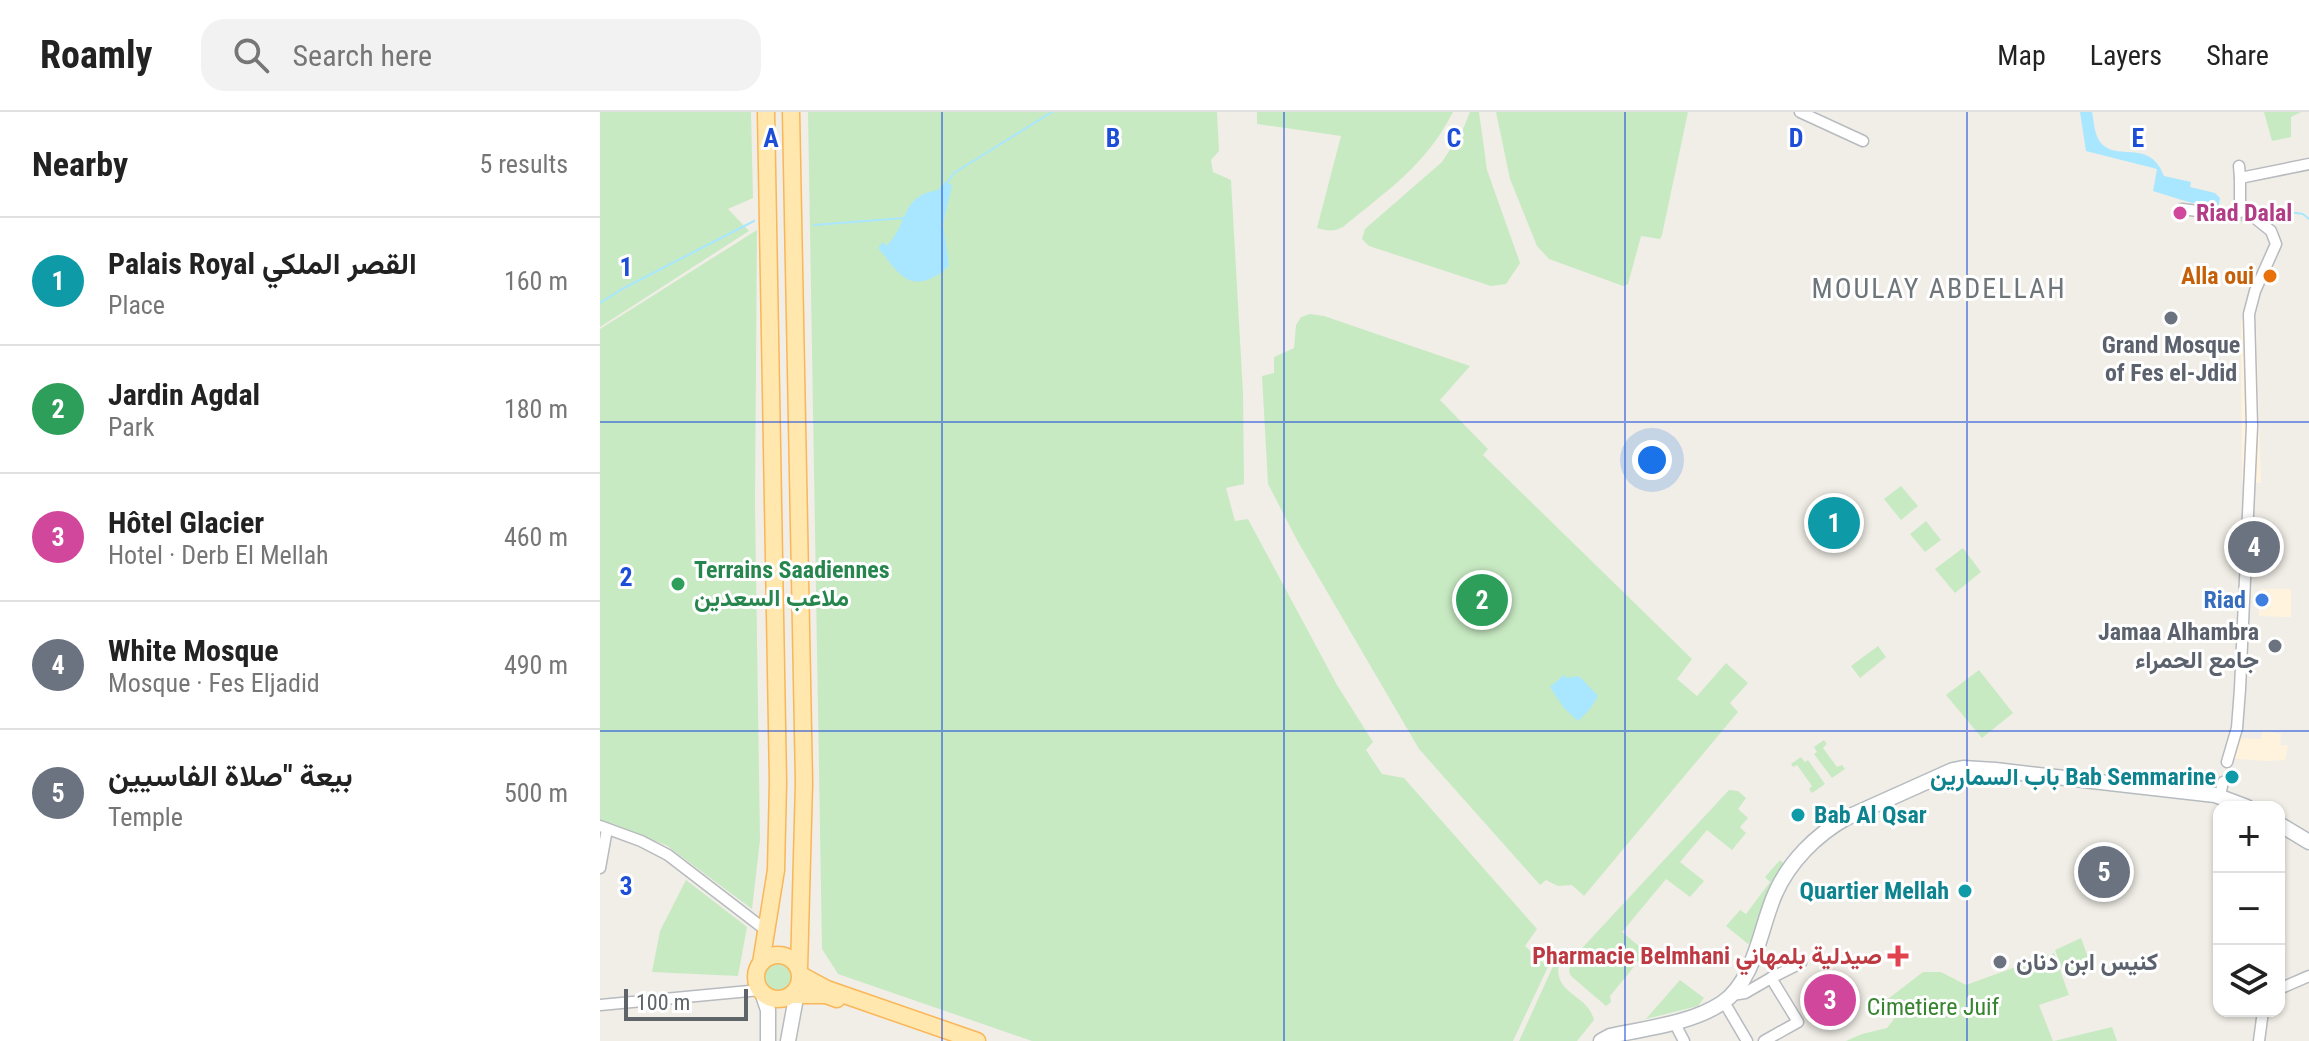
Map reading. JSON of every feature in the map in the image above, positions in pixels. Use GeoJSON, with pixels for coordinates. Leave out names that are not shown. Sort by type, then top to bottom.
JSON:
{"type":"FeatureCollection","features":[{"type":"Feature","properties":{"kind":"main road"},"geometry":{"type":"LineString","coordinates":[[766,112],[778,782],[776,870],[756,977],[761,991],[776,999],[797,984],[827,989],[977,1041]]}},
{"type":"Feature","properties":{"kind":"main road"},"geometry":{"type":"LineString","coordinates":[[791,112],[804,783],[797,984]]}},
{"type":"Feature","properties":{"kind":"main road"},"geometry":{"type":"LineString","coordinates":[[761,963],[772,956],[791,959],[797,984]]}},
{"type":"Feature","properties":{"kind":"main road"},"geometry":{"type":"LineString","coordinates":[[797,984],[955,1041]]}},
{"type":"Feature","properties":{"kind":"street"},"geometry":{"type":"LineString","coordinates":[[1800,112],[1863,141]]}},
{"type":"Feature","properties":{"kind":"street"},"geometry":{"type":"LineString","coordinates":[[2240,178],[2309,164]]}},
{"type":"Feature","properties":{"kind":"street"},"geometry":{"type":"LineString","coordinates":[[2239,166],[2240,212]]}},
{"type":"Feature","properties":{"kind":"street"},"geometry":{"type":"LineString","coordinates":[[2182,209],[2221,214]]}},
{"type":"Feature","properties":{"kind":"street"},"geometry":{"type":"LineString","coordinates":[[2227,762],[2237,728],[2240,689],[2252,426],[2249,314],[2255,291],[2276,244],[2271,231],[2256,218]]}},
{"type":"Feature","properties":{"kind":"street"},"geometry":{"type":"LineString","coordinates":[[1728,999],[1744,981],[1780,884],[1805,850],[1833,825],[1929,779],[1963,768],[2221,788],[2239,801]]}},
{"type":"Feature","properties":{"kind":"street"},"geometry":{"type":"LineString","coordinates":[[600,868],[604,828],[641,841],[668,855],[767,931]]}},
{"type":"Feature","properties":{"kind":"street"},"geometry":{"type":"LineString","coordinates":[[2285,828],[2309,842]]}},
{"type":"Feature","properties":{"kind":"street"},"geometry":{"type":"LineString","coordinates":[[1601,1041],[1610,1036],[1707,1012],[1801,963]]}},
{"type":"Feature","properties":{"kind":"street"},"geometry":{"type":"LineString","coordinates":[[2285,986],[2309,976]]}},
{"type":"Feature","properties":{"kind":"street"},"geometry":{"type":"LineString","coordinates":[[1764,1041],[1798,1022],[1771,978]]}},
{"type":"Feature","properties":{"kind":"street"},"geometry":{"type":"LineString","coordinates":[[788,1041],[797,984]]}},
{"type":"Feature","properties":{"kind":"street"},"geometry":{"type":"LineString","coordinates":[[600,1005],[761,991],[768,1010],[768,1041]]}},
{"type":"Feature","properties":{"kind":"street"},"geometry":{"type":"LineString","coordinates":[[1728,999],[1747,1041]]}},
{"type":"Feature","properties":{"kind":"street"},"geometry":{"type":"LineString","coordinates":[[2259,1041],[2262,1017]]}},
{"type":"Feature","properties":{"kind":"street"},"geometry":{"type":"LineString","coordinates":[[1674,1022],[1684,1041]]}},
{"type":"Feature","properties":{"kind":"shaded area"},"geometry":{"type":"Polygon","coordinates":[[[2256,318],[2261,483],[2242,481],[2241,320],[2256,318]]]}},
{"type":"Feature","properties":{"kind":"shaded area","name":"Riad"},"geometry":{"type":"Polygon","coordinates":[[[2261,589],[2291,589],[2291,617],[2259,616],[2255,595],[2261,595],[2261,589]]]}},
{"type":"Feature","properties":{"kind":"shaded area"},"geometry":{"type":"Polygon","coordinates":[[[2263,731],[2281,734],[2280,746],[2288,745],[2285,760],[2228,758],[2234,738],[2261,739],[2263,731]]]}},
{"type":"Feature","properties":{"kind":"green space"},"geometry":{"type":"Polygon","coordinates":[[[600,112],[751,112],[753,198],[728,209],[749,231],[600,327],[600,112]]]}},
{"type":"Feature","properties":{"kind":"green space"},"geometry":{"type":"Polygon","coordinates":[[[808,112],[1217,112],[1219,151],[1211,160],[1213,172],[1231,180],[1243,393],[1244,484],[1226,488],[1235,521],[1248,519],[1337,685],[1373,742],[1366,750],[1382,774],[1404,778],[1537,929],[1525,946],[1548,967],[1513,1041],[1032,1041],[838,974],[822,949],[808,112]]]}},
{"type":"Feature","properties":{"kind":"green space"},"geometry":{"type":"Polygon","coordinates":[[[1257,112],[1453,112],[1430,147],[1405,176],[1343,227],[1330,230],[1317,228],[1341,136],[1257,124],[1257,112]]]}},
{"type":"Feature","properties":{"kind":"green space"},"geometry":{"type":"Polygon","coordinates":[[[1470,112],[1479,112],[1487,170],[1520,263],[1506,284],[1491,286],[1369,246],[1362,239],[1365,229],[1442,162],[1470,112]]]}},
{"type":"Feature","properties":{"kind":"green space"},"geometry":{"type":"Polygon","coordinates":[[[1496,112],[1688,112],[1662,235],[1660,239],[1641,236],[1628,284],[1623,286],[1549,259],[1537,246],[1510,179],[1496,112]]]}},
{"type":"Feature","properties":{"kind":"green space"},"geometry":{"type":"Polygon","coordinates":[[[2264,112],[2301,112],[2291,117],[2291,137],[2272,141],[2264,112]]]}},
{"type":"Feature","properties":{"kind":"green space","name":"Terrains Saadiennes ملاعب السعدين"},"geometry":{"type":"Polygon","coordinates":[[[757,230],[755,505],[760,840],[752,909],[666,845],[600,822],[600,329],[757,230]]]}},
{"type":"Feature","properties":{"kind":"green space"},"geometry":{"type":"Polygon","coordinates":[[[1310,314],[1324,316],[1470,366],[1440,400],[1488,449],[1483,455],[1692,659],[1677,679],[1697,696],[1726,663],[1748,683],[1730,703],[1738,712],[1584,896],[1572,885],[1558,886],[1546,880],[1540,885],[1419,749],[1298,542],[1268,484],[1262,376],[1274,373],[1274,357],[1294,348],[1296,325],[1301,317],[1310,314]]]}},
{"type":"Feature","properties":{"kind":"green space"},"geometry":{"type":"Polygon","coordinates":[[[1901,486],[1918,506],[1901,520],[1884,499],[1901,486]]]}},
{"type":"Feature","properties":{"kind":"green space"},"geometry":{"type":"Polygon","coordinates":[[[1926,521],[1941,540],[1925,552],[1910,534],[1926,521]]]}},
{"type":"Feature","properties":{"kind":"green space"},"geometry":{"type":"Polygon","coordinates":[[[1963,548],[1981,572],[1955,593],[1935,569],[1963,548]]]}},
{"type":"Feature","properties":{"kind":"green space"},"geometry":{"type":"Polygon","coordinates":[[[1878,646],[1886,657],[1860,678],[1851,666],[1878,646]]]}},
{"type":"Feature","properties":{"kind":"green space"},"geometry":{"type":"Polygon","coordinates":[[[1979,670],[2013,713],[1982,738],[1946,695],[1979,670]]]}},
{"type":"Feature","properties":{"kind":"green space"},"geometry":{"type":"Polygon","coordinates":[[[1824,740],[1827,744],[1823,748],[1837,767],[1842,765],[1845,769],[1832,778],[1814,754],[1817,752],[1814,747],[1824,740]]]}},
{"type":"Feature","properties":{"kind":"green space"},"geometry":{"type":"Polygon","coordinates":[[[1801,757],[1805,762],[1808,760],[1825,784],[1812,793],[1809,789],[1812,786],[1797,765],[1793,767],[1791,764],[1801,757]]]}},
{"type":"Feature","properties":{"kind":"green space"},"geometry":{"type":"Polygon","coordinates":[[[1729,790],[1738,791],[1746,798],[1738,809],[1748,818],[1740,827],[1746,833],[1732,850],[1707,830],[1680,862],[1704,881],[1690,897],[1666,879],[1622,932],[1646,952],[1610,996],[1611,1002],[1606,1006],[1571,976],[1571,960],[1729,790]]]}},
{"type":"Feature","properties":{"kind":"green space"},"geometry":{"type":"Polygon","coordinates":[[[1780,860],[1784,864],[1771,882],[1748,944],[1726,926],[1740,910],[1746,914],[1770,882],[1765,877],[1780,860]]]}},
{"type":"Feature","properties":{"kind":"green space"},"geometry":{"type":"Polygon","coordinates":[[[686,880],[747,927],[738,976],[652,972],[660,931],[686,880]]]}},
{"type":"Feature","properties":{"kind":"green space"},"geometry":{"type":"Polygon","coordinates":[[[2081,938],[2092,968],[2065,977],[2055,950],[2081,938]]]}},
{"type":"Feature","properties":{"kind":"green space","name":"Cimetiere Juif"},"geometry":{"type":"Polygon","coordinates":[[[2054,953],[2069,995],[2039,1005],[2053,1041],[1846,1041],[1887,1028],[1894,1019],[1880,1005],[1923,972],[1941,972],[1966,985],[2054,953]]]}},
{"type":"Feature","properties":{"kind":"green space"},"geometry":{"type":"Polygon","coordinates":[[[1563,954],[1559,977],[1563,985],[1584,1003],[1594,1020],[1577,1041],[1519,1041],[1555,962],[1563,954]]]}},
{"type":"Feature","properties":{"kind":"green space"},"geometry":{"type":"Polygon","coordinates":[[[778,959],[789,964],[794,975],[789,986],[778,991],[767,986],[762,975],[767,964],[778,959]]]}},
{"type":"Feature","properties":{"kind":"green space"},"geometry":{"type":"Polygon","coordinates":[[[1680,980],[1704,998],[1698,1006],[1646,1019],[1680,980]]]}},
{"type":"Feature","properties":{"kind":"green space","name":"Cimetiere Juif"},"geometry":{"type":"Polygon","coordinates":[[[2112,1027],[2117,1041],[2054,1041],[2112,1027]]]}},
{"type":"Feature","properties":{"kind":"water"},"geometry":{"type":"Polygon","coordinates":[[[2080,112],[2092,112],[2097,136],[2108,148],[2150,157],[2164,176],[2191,182],[2190,187],[2215,193],[2220,198],[2219,205],[2195,204],[2153,191],[2157,169],[2086,151],[2080,112]]]}},
{"type":"Feature","properties":{"kind":"water"},"geometry":{"type":"Polygon","coordinates":[[[945,182],[952,185],[943,224],[949,265],[928,280],[910,280],[897,271],[878,248],[883,242],[886,246],[893,238],[910,205],[917,198],[938,190],[945,182]]]}},
{"type":"Feature","properties":{"kind":"water"},"geometry":{"type":"Polygon","coordinates":[[[1564,675],[1567,678],[1581,678],[1598,696],[1578,721],[1564,708],[1550,687],[1564,675]]]}},
{"type":"Feature","properties":{"kind":"waterway"},"geometry":{"type":"LineString","coordinates":[[946,184],[954,173],[1052,112]]}},
{"type":"Feature","properties":{"kind":"waterway"},"geometry":{"type":"LineString","coordinates":[[2263,208],[2303,214],[2309,219]]}},
{"type":"Feature","properties":{"kind":"waterway"},"geometry":{"type":"LineString","coordinates":[[814,225],[904,218]]}},
{"type":"Feature","properties":{"kind":"waterway"},"geometry":{"type":"LineString","coordinates":[[600,303],[754,221]]}},
{"type":"Feature","properties":{"kind":"tunnel"},"geometry":{"type":"LineString","coordinates":[[2221,214],[2255,218]]}},
{"type":"Feature","properties":{"kind":"place","name":"Riad Dalal"},"geometry":{"type":"Point","coordinates":[2180,213]}},
{"type":"Feature","properties":{"kind":"place","name":"Alla oui"},"geometry":{"type":"Point","coordinates":[2270,276]}},
{"type":"Feature","properties":{"kind":"place","name":"Grand Mosque of Fes el-Jdid"},"geometry":{"type":"Point","coordinates":[2171,318]}},
{"type":"Feature","properties":{"kind":"place","name":"Palais Royal القصر الملكي"},"geometry":{"type":"Point","coordinates":[1834,523]}},
{"type":"Feature","properties":{"kind":"place","name":"White Mosque"},"geometry":{"type":"Point","coordinates":[2254,547]}},
{"type":"Feature","properties":{"kind":"place","name":"Terrains Saadiennes ملاعب السعدين"},"geometry":{"type":"Point","coordinates":[678,584]}},
{"type":"Feature","properties":{"kind":"place","name":"Jardin Agdal"},"geometry":{"type":"Point","coordinates":[1482,600]}},
{"type":"Feature","properties":{"kind":"place","name":"Riad"},"geometry":{"type":"Point","coordinates":[2262,600]}},
{"type":"Feature","properties":{"kind":"place","name":"Jamaa Alhambra جامع الحمراء"},"geometry":{"type":"Point","coordinates":[2275,646]}},
{"type":"Feature","properties":{"kind":"place","name":"باب السمارين Bab Semmarine"},"geometry":{"type":"Point","coordinates":[2232,777]}},
{"type":"Feature","properties":{"kind":"place","name":"Bab Al Qsar"},"geometry":{"type":"Point","coordinates":[1798,815]}},
{"type":"Feature","properties":{"kind":"place","name":"بيعة \"صلاة الفاسيين"},"geometry":{"type":"Point","coordinates":[2104,872]}},
{"type":"Feature","properties":{"kind":"place","name":"Quartier Mellah"},"geometry":{"type":"Point","coordinates":[1965,891]}},
{"type":"Feature","properties":{"kind":"place","name":"Pharmacie Belmhani صيدلية بلمهاني"},"geometry":{"type":"Point","coordinates":[1898,956]}},
{"type":"Feature","properties":{"kind":"place","name":"كنيس ابن دنان"},"geometry":{"type":"Point","coordinates":[2000,962]}},
{"type":"Feature","properties":{"kind":"place","name":"Hôtel Glacier"},"geometry":{"type":"Point","coordinates":[1830,1000]}},
{"type":"Feature","properties":{"kind":"district","name":"MOULAY ABDELLAH"},"geometry":{"type":"Point","coordinates":[1939,288]}}]}
